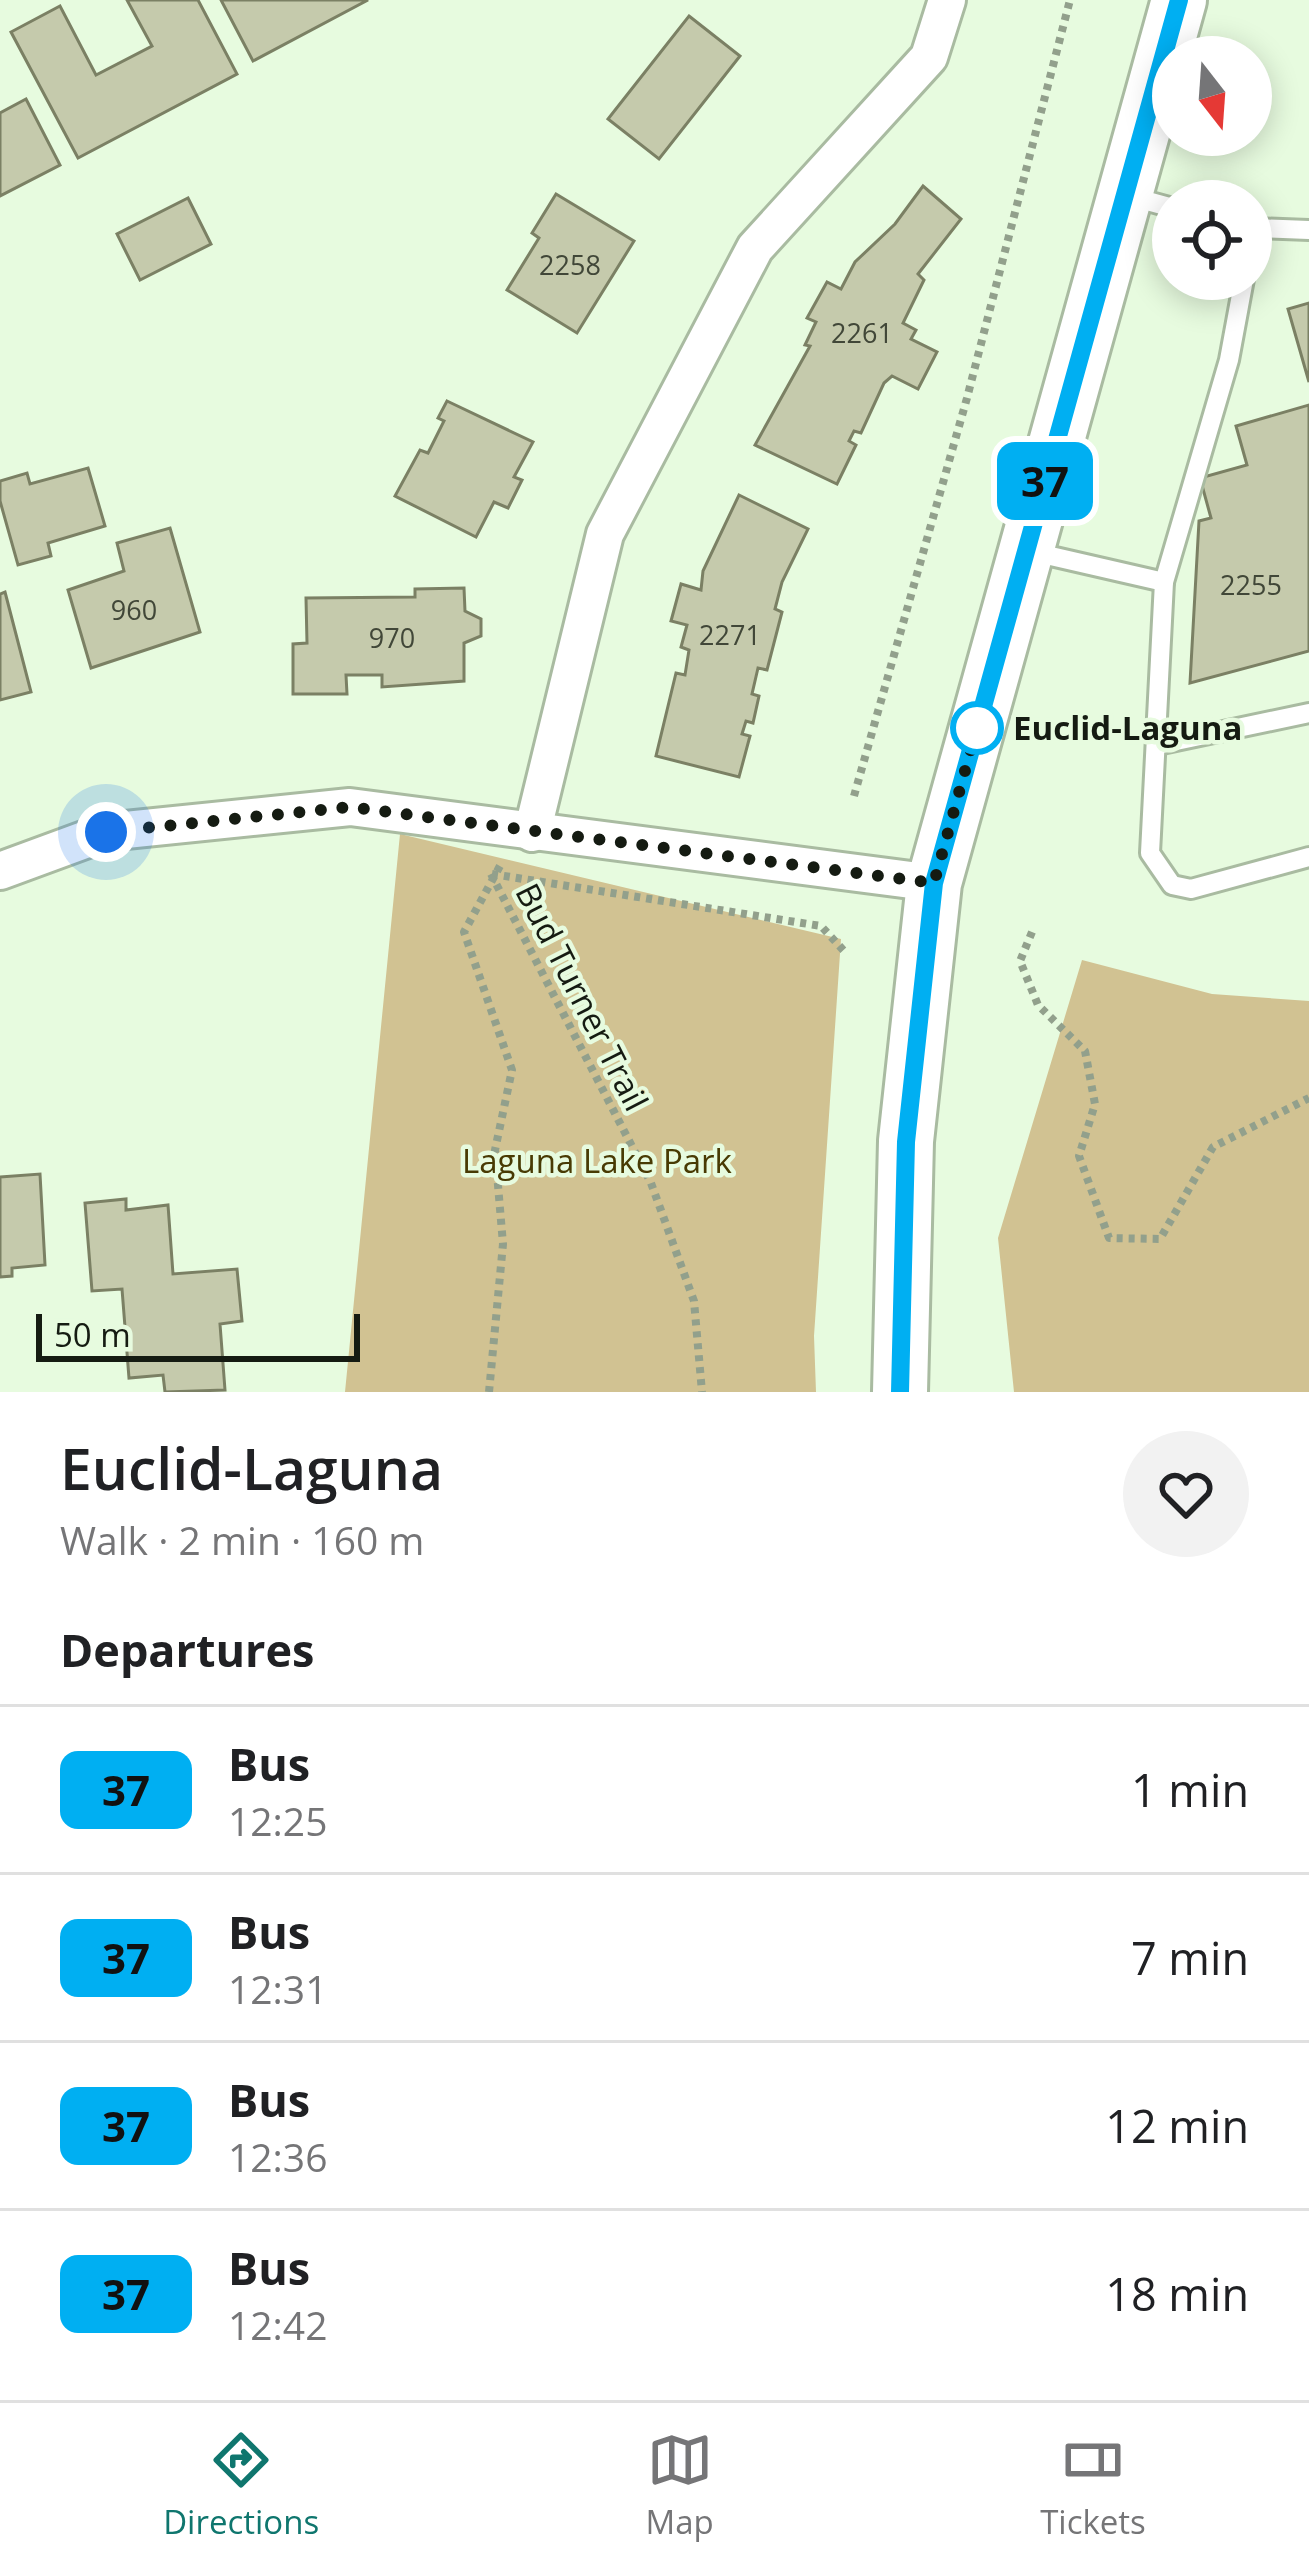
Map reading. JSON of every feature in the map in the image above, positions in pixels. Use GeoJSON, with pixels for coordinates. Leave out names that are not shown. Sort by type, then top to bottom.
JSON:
{"type":"FeatureCollection","features":[{"type":"Feature","properties":{"kind":"main road"},"geometry":{"type":"LineString","coordinates":[[900,1392],[906,1142],[934,883],[1026,550],[1149,201],[1179,0]]}},
{"type":"Feature","properties":{"kind":"street"},"geometry":{"type":"LineString","coordinates":[[532,833],[605,534],[755,248],[929,57],[947,0]]}},
{"type":"Feature","properties":{"kind":"street"},"geometry":{"type":"LineString","coordinates":[[0,872],[106,832],[350,807],[934,883]]}},
{"type":"Feature","properties":{"kind":"lane"},"geometry":{"type":"LineString","coordinates":[[1272,231],[1309,230]]}},
{"type":"Feature","properties":{"kind":"lane"},"geometry":{"type":"LineString","coordinates":[[1240,300],[1229,360],[1164,583],[1150,853],[1172,885],[1191,889],[1309,857]]}},
{"type":"Feature","properties":{"kind":"lane"},"geometry":{"type":"LineString","coordinates":[[1026,550],[1164,583]]}},
{"type":"Feature","properties":{"kind":"lane"},"geometry":{"type":"LineString","coordinates":[[1157,745],[1309,713]]}},
{"type":"Feature","properties":{"kind":"path"},"geometry":{"type":"LineString","coordinates":[[854,796],[891,652],[967,398],[1070,0]]}},
{"type":"Feature","properties":{"kind":"path"},"geometry":{"type":"LineString","coordinates":[[489,1392],[502,1244],[495,1150],[512,1070],[464,932],[491,874],[532,833]]}},
{"type":"Feature","properties":{"kind":"path","name":"Bud Turner Trail"},"geometry":{"type":"LineString","coordinates":[[491,874],[821,926],[844,952]]}},
{"type":"Feature","properties":{"kind":"path","name":"Bud Turner Trail"},"geometry":{"type":"LineString","coordinates":[[491,874],[651,1184],[694,1301],[702,1392]]}},
{"type":"Feature","properties":{"kind":"path"},"geometry":{"type":"LineString","coordinates":[[1031,932],[1020,961],[1038,1005],[1085,1051],[1095,1103],[1079,1156],[1109,1238],[1160,1239],[1213,1147],[1309,1098]]}},
{"type":"Feature","properties":{"kind":"green space","name":"Laguna Lake Park"},"geometry":{"type":"Polygon","coordinates":[[[400,834],[841,939],[814,1336],[816,1392],[345,1392],[400,834]]]}},
{"type":"Feature","properties":{"kind":"green space"},"geometry":{"type":"Polygon","coordinates":[[[1082,960],[1212,994],[1309,1001],[1309,1392],[1014,1392],[998,1238],[1082,960]]]}},
{"type":"Feature","properties":{"kind":"building"},"geometry":{"type":"Polygon","coordinates":[[[127,0],[198,0],[237,74],[78,158],[11,32],[60,6],[96,75],[152,46],[127,0]]]}},
{"type":"Feature","properties":{"kind":"building"},"geometry":{"type":"Polygon","coordinates":[[[221,0],[368,0],[253,61],[221,0]]]}},
{"type":"Feature","properties":{"kind":"building"},"geometry":{"type":"Polygon","coordinates":[[[689,16],[740,56],[659,159],[608,119],[689,16]]]}},
{"type":"Feature","properties":{"kind":"building"},"geometry":{"type":"Polygon","coordinates":[[[26,99],[60,165],[0,196],[0,113],[26,99]]]}},
{"type":"Feature","properties":{"kind":"building"},"geometry":{"type":"Polygon","coordinates":[[[923,186],[961,219],[918,274],[924,280],[903,323],[916,330],[911,339],[937,352],[918,389],[892,376],[884,383],[861,433],[854,431],[849,441],[856,445],[837,484],[755,445],[810,346],[805,345],[816,322],[807,318],[827,282],[841,289],[855,262],[895,224],[923,186]]]}},
{"type":"Feature","properties":{"kind":"building"},"geometry":{"type":"Polygon","coordinates":[[[556,194],[634,241],[577,333],[507,290],[539,238],[532,233],[556,194]]]}},
{"type":"Feature","properties":{"kind":"building"},"geometry":{"type":"Polygon","coordinates":[[[188,198],[211,244],[140,280],[117,234],[188,198]]]}},
{"type":"Feature","properties":{"kind":"building"},"geometry":{"type":"Polygon","coordinates":[[[1309,303],[1309,382],[1288,309],[1309,303]]]}},
{"type":"Feature","properties":{"kind":"building"},"geometry":{"type":"Polygon","coordinates":[[[447,401],[533,442],[514,477],[522,480],[508,508],[494,502],[476,537],[395,496],[420,450],[428,453],[444,421],[438,418],[447,401]]]}},
{"type":"Feature","properties":{"kind":"building"},"geometry":{"type":"Polygon","coordinates":[[[1309,405],[1309,651],[1190,683],[1199,521],[1211,518],[1200,478],[1247,465],[1236,426],[1309,405]]]}},
{"type":"Feature","properties":{"kind":"building"},"geometry":{"type":"Polygon","coordinates":[[[88,468],[105,526],[48,543],[51,556],[18,565],[0,501],[0,481],[27,473],[30,484],[88,468]]]}},
{"type":"Feature","properties":{"kind":"building"},"geometry":{"type":"Polygon","coordinates":[[[739,495],[808,529],[782,582],[775,609],[782,612],[767,670],[758,668],[752,694],[759,696],[753,723],[746,721],[742,734],[750,736],[739,777],[656,756],[676,673],[685,675],[689,650],[681,647],[687,625],[671,621],[681,584],[701,590],[703,571],[739,495]]]}},
{"type":"Feature","properties":{"kind":"building"},"geometry":{"type":"Polygon","coordinates":[[[170,528],[200,632],[91,668],[68,590],[124,571],[117,543],[170,528]]]}},
{"type":"Feature","properties":{"kind":"building"},"geometry":{"type":"Polygon","coordinates":[[[464,588],[465,611],[481,619],[481,636],[464,643],[464,681],[382,687],[382,675],[346,675],[347,694],[293,694],[293,644],[307,643],[306,598],[415,597],[415,589],[464,588]]]}},
{"type":"Feature","properties":{"kind":"building"},"geometry":{"type":"Polygon","coordinates":[[[5,592],[31,692],[0,700],[0,594],[5,592]]]}},
{"type":"Feature","properties":{"kind":"building"},"geometry":{"type":"Polygon","coordinates":[[[40,1174],[45,1265],[12,1268],[12,1276],[0,1277],[0,1177],[40,1174]]]}},
{"type":"Feature","properties":{"kind":"building"},"geometry":{"type":"Polygon","coordinates":[[[126,1199],[126,1210],[168,1205],[173,1274],[237,1269],[242,1321],[220,1324],[225,1390],[165,1392],[163,1375],[129,1378],[122,1289],[92,1291],[85,1203],[126,1199]]]}},
{"type":"Feature","properties":{"kind":"bus line","name":"37"},"geometry":{"type":"LineString","coordinates":[[900,1392],[906,1142],[934,883],[1179,0]]}},
{"type":"Feature","properties":{"kind":"place","name":"Euclid-Laguna"},"geometry":{"type":"Point","coordinates":[977,728]}},
{"type":"Feature","properties":{"kind":"route"},"geometry":{"type":"LineString","coordinates":[[106,832],[350,807],[934,883],[981,713],[977,728]]}}]}
